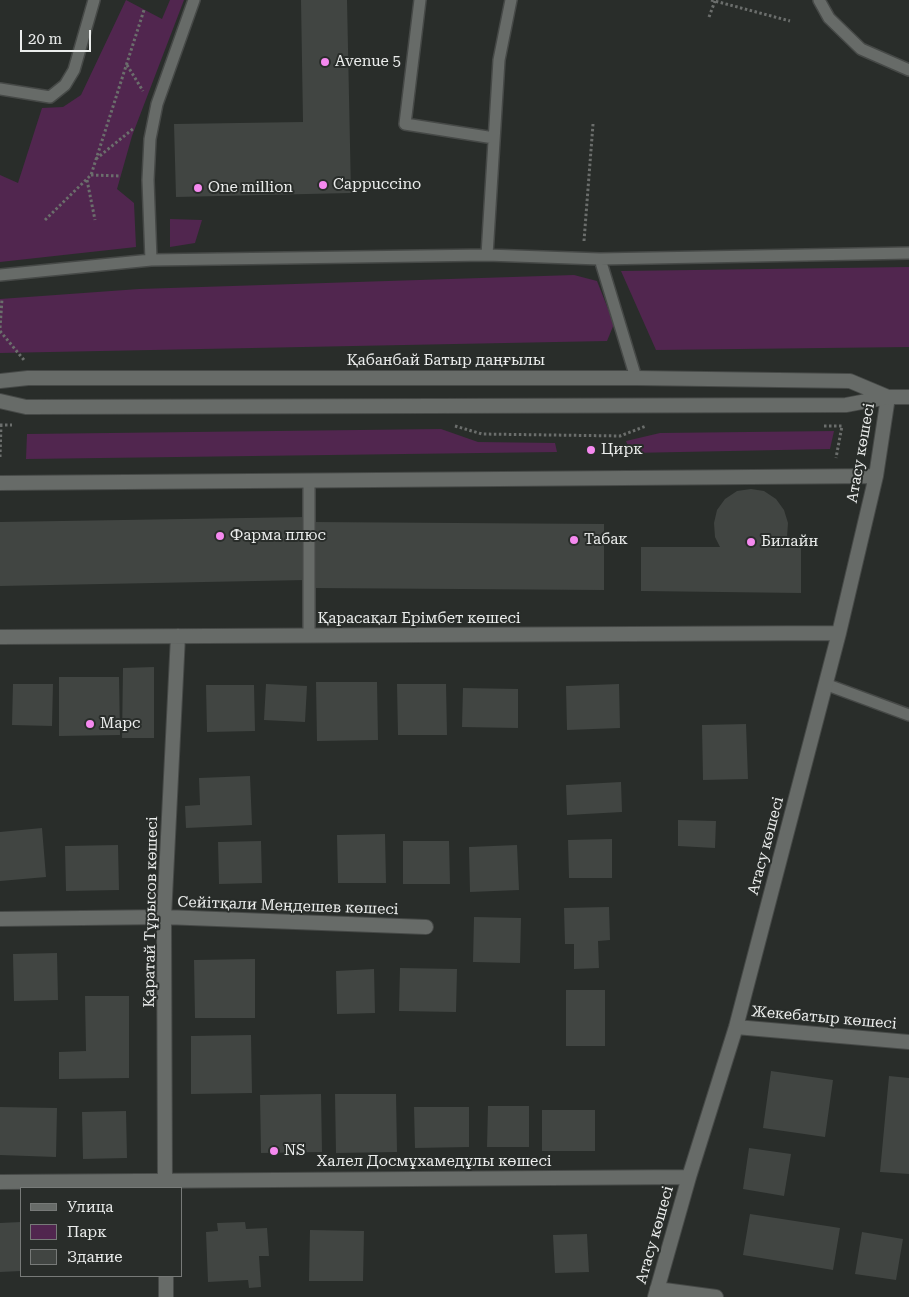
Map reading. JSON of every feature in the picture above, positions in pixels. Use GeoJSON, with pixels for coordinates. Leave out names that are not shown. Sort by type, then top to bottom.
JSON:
{"type":"FeatureCollection","features":[{"type":"Feature","properties":{"kind":"street","name":"Қабанбай Батыр даңғылы"},"geometry":{"type":"LineString","coordinates":[[0,381],[28,378],[850,380],[888,397]]}},
{"type":"Feature","properties":{"kind":"street","name":"Қабанбай Батыр даңғылы"},"geometry":{"type":"LineString","coordinates":[[0,401],[26,407],[846,405],[888,397],[909,397]]}},
{"type":"Feature","properties":{"kind":"street","name":"Атасу көшесі"},"geometry":{"type":"LineString","coordinates":[[656,1293],[689,1177],[736,1027],[839,633],[876,476],[888,397]]}},
{"type":"Feature","properties":{"kind":"street"},"geometry":{"type":"LineString","coordinates":[[0,483],[876,476]]}},
{"type":"Feature","properties":{"kind":"street","name":"Қарасақал Ерімбет көшесі"},"geometry":{"type":"LineString","coordinates":[[0,637],[839,633]]}},
{"type":"Feature","properties":{"kind":"street","name":"Қаратай Тұрысов көшесі"},"geometry":{"type":"LineString","coordinates":[[165,1185],[164,918],[178,636]]}},
{"type":"Feature","properties":{"kind":"street","name":"Сейітқали Меңдешев көшесі"},"geometry":{"type":"LineString","coordinates":[[0,919],[164,918],[426,927]]}},
{"type":"Feature","properties":{"kind":"street","name":"Жекебатыр көшесі"},"geometry":{"type":"LineString","coordinates":[[736,1027],[909,1042]]}},
{"type":"Feature","properties":{"kind":"street","name":"Халел Досмұхамедұлы көшесі"},"geometry":{"type":"LineString","coordinates":[[0,1182],[165,1185],[689,1177]]}},
{"type":"Feature","properties":{"kind":"street"},"geometry":{"type":"LineString","coordinates":[[166,1277],[166,1297]]}},
{"type":"Feature","properties":{"kind":"street"},"geometry":{"type":"LineString","coordinates":[[656,1293],[716,1297]]}},
{"type":"Feature","properties":{"kind":"lane"},"geometry":{"type":"LineString","coordinates":[[0,89],[50,97],[65,85],[74,70],[94,0]]}},
{"type":"Feature","properties":{"kind":"lane"},"geometry":{"type":"LineString","coordinates":[[151,260],[148,180],[150,139],[157,104],[194,0]]}},
{"type":"Feature","properties":{"kind":"lane"},"geometry":{"type":"LineString","coordinates":[[420,0],[406,124],[494,138]]}},
{"type":"Feature","properties":{"kind":"lane"},"geometry":{"type":"LineString","coordinates":[[487,256],[499,60],[511,0]]}},
{"type":"Feature","properties":{"kind":"lane"},"geometry":{"type":"LineString","coordinates":[[819,0],[829,18],[861,49],[909,70]]}},
{"type":"Feature","properties":{"kind":"lane"},"geometry":{"type":"LineString","coordinates":[[0,274],[151,260],[487,256],[600,259],[909,253]]}},
{"type":"Feature","properties":{"kind":"lane"},"geometry":{"type":"LineString","coordinates":[[600,259],[636,378]]}},
{"type":"Feature","properties":{"kind":"lane"},"geometry":{"type":"LineString","coordinates":[[308,480],[309,635]]}},
{"type":"Feature","properties":{"kind":"lane"},"geometry":{"type":"LineString","coordinates":[[825,684],[909,715]]}},
{"type":"Feature","properties":{"kind":"path"},"geometry":{"type":"LineString","coordinates":[[709,17],[713,0],[790,21]]}},
{"type":"Feature","properties":{"kind":"path"},"geometry":{"type":"LineString","coordinates":[[45,220],[91,175],[144,10]]}},
{"type":"Feature","properties":{"kind":"path"},"geometry":{"type":"LineString","coordinates":[[126,65],[147,98]]}},
{"type":"Feature","properties":{"kind":"path"},"geometry":{"type":"LineString","coordinates":[[584,242],[593,124]]}},
{"type":"Feature","properties":{"kind":"path"},"geometry":{"type":"LineString","coordinates":[[96,159],[136,127]]}},
{"type":"Feature","properties":{"kind":"path"},"geometry":{"type":"LineString","coordinates":[[91,175],[120,176]]}},
{"type":"Feature","properties":{"kind":"path"},"geometry":{"type":"LineString","coordinates":[[87,179],[95,220]]}},
{"type":"Feature","properties":{"kind":"path"},"geometry":{"type":"LineString","coordinates":[[0,328],[2,299]]}},
{"type":"Feature","properties":{"kind":"path"},"geometry":{"type":"LineString","coordinates":[[0,331],[29,366]]}},
{"type":"Feature","properties":{"kind":"path"},"geometry":{"type":"LineString","coordinates":[[0,457],[1,425]]}},
{"type":"Feature","properties":{"kind":"path"},"geometry":{"type":"LineString","coordinates":[[836,458],[842,426]]}},
{"type":"Feature","properties":{"kind":"green space"},"geometry":{"type":"Polygon","coordinates":[[[126,0],[162,19],[170,0],[184,0],[132,136],[117,189],[134,203],[136,247],[0,262],[0,175],[18,183],[42,108],[63,107],[81,95],[126,0]]]}},
{"type":"Feature","properties":{"kind":"green space"},"geometry":{"type":"Polygon","coordinates":[[[170,219],[202,220],[195,243],[170,247],[170,219]]]}},
{"type":"Feature","properties":{"kind":"green space"},"geometry":{"type":"Polygon","coordinates":[[[909,267],[909,347],[656,350],[621,271],[909,267]]]}},
{"type":"Feature","properties":{"kind":"green space"},"geometry":{"type":"Polygon","coordinates":[[[574,275],[597,281],[614,324],[607,341],[0,353],[0,299],[139,289],[574,275]]]}},
{"type":"Feature","properties":{"kind":"green space"},"geometry":{"type":"Polygon","coordinates":[[[441,429],[478,442],[555,443],[557,452],[26,459],[27,434],[441,429]]]}},
{"type":"Feature","properties":{"kind":"green space"},"geometry":{"type":"Polygon","coordinates":[[[834,431],[830,449],[631,453],[626,441],[660,433],[834,431]]]}},
{"type":"Feature","properties":{"kind":"building","name":"Avenue 5"},"geometry":{"type":"Polygon","coordinates":[[[301,0],[347,0],[351,193],[176,197],[174,124],[303,122],[301,0]]]}},
{"type":"Feature","properties":{"kind":"building","name":"Билайн"},"geometry":{"type":"Polygon","coordinates":[[[751,489],[764,491],[776,499],[784,510],[788,523],[787,537],[781,548],[801,548],[801,593],[641,591],[641,547],[720,547],[715,537],[714,523],[717,510],[725,499],[737,491],[751,489]]]}},
{"type":"Feature","properties":{"kind":"building"},"geometry":{"type":"Polygon","coordinates":[[[306,517],[307,580],[0,586],[0,522],[306,517]]]}},
{"type":"Feature","properties":{"kind":"building"},"geometry":{"type":"Polygon","coordinates":[[[313,522],[604,524],[604,590],[313,588],[313,522]]]}},
{"type":"Feature","properties":{"kind":"building"},"geometry":{"type":"Polygon","coordinates":[[[154,667],[154,738],[122,738],[123,668],[154,667]]]}},
{"type":"Feature","properties":{"kind":"building"},"geometry":{"type":"Polygon","coordinates":[[[59,677],[119,677],[120,735],[59,736],[59,677]]]}},
{"type":"Feature","properties":{"kind":"building"},"geometry":{"type":"Polygon","coordinates":[[[316,682],[377,682],[378,740],[317,741],[316,682]]]}},
{"type":"Feature","properties":{"kind":"building"},"geometry":{"type":"Polygon","coordinates":[[[13,684],[53,684],[52,726],[12,725],[13,684]]]}},
{"type":"Feature","properties":{"kind":"building"},"geometry":{"type":"Polygon","coordinates":[[[266,684],[307,686],[305,722],[264,720],[266,684]]]}},
{"type":"Feature","properties":{"kind":"building"},"geometry":{"type":"Polygon","coordinates":[[[397,684],[446,684],[447,735],[398,735],[397,684]]]}},
{"type":"Feature","properties":{"kind":"building"},"geometry":{"type":"Polygon","coordinates":[[[619,684],[620,728],[567,730],[566,686],[619,684]]]}},
{"type":"Feature","properties":{"kind":"building"},"geometry":{"type":"Polygon","coordinates":[[[206,685],[254,685],[255,731],[207,732],[206,685]]]}},
{"type":"Feature","properties":{"kind":"building"},"geometry":{"type":"Polygon","coordinates":[[[463,688],[518,689],[518,728],[462,727],[463,688]]]}},
{"type":"Feature","properties":{"kind":"building"},"geometry":{"type":"Polygon","coordinates":[[[746,724],[748,779],[703,780],[702,725],[746,724]]]}},
{"type":"Feature","properties":{"kind":"building"},"geometry":{"type":"Polygon","coordinates":[[[250,776],[252,825],[186,828],[185,806],[200,805],[199,778],[250,776]]]}},
{"type":"Feature","properties":{"kind":"building"},"geometry":{"type":"Polygon","coordinates":[[[621,782],[622,812],[567,815],[566,785],[621,782]]]}},
{"type":"Feature","properties":{"kind":"building"},"geometry":{"type":"Polygon","coordinates":[[[678,820],[716,821],[715,848],[678,846],[678,820]]]}},
{"type":"Feature","properties":{"kind":"building"},"geometry":{"type":"Polygon","coordinates":[[[42,828],[46,877],[0,881],[0,832],[42,828]]]}},
{"type":"Feature","properties":{"kind":"building"},"geometry":{"type":"Polygon","coordinates":[[[385,834],[386,883],[338,883],[337,835],[385,834]]]}},
{"type":"Feature","properties":{"kind":"building"},"geometry":{"type":"Polygon","coordinates":[[[612,839],[612,878],[569,878],[568,840],[612,839]]]}},
{"type":"Feature","properties":{"kind":"building"},"geometry":{"type":"Polygon","coordinates":[[[261,841],[262,883],[219,884],[218,842],[261,841]]]}},
{"type":"Feature","properties":{"kind":"building"},"geometry":{"type":"Polygon","coordinates":[[[403,841],[449,841],[450,884],[403,884],[403,841]]]}},
{"type":"Feature","properties":{"kind":"building"},"geometry":{"type":"Polygon","coordinates":[[[118,845],[119,890],[66,891],[65,846],[118,845]]]}},
{"type":"Feature","properties":{"kind":"building"},"geometry":{"type":"Polygon","coordinates":[[[517,845],[519,890],[470,892],[469,847],[517,845]]]}},
{"type":"Feature","properties":{"kind":"building"},"geometry":{"type":"Polygon","coordinates":[[[609,907],[610,940],[598,941],[599,968],[574,969],[574,944],[565,944],[564,908],[609,907]]]}},
{"type":"Feature","properties":{"kind":"building"},"geometry":{"type":"Polygon","coordinates":[[[474,917],[521,918],[520,963],[473,962],[474,917]]]}},
{"type":"Feature","properties":{"kind":"building"},"geometry":{"type":"Polygon","coordinates":[[[57,953],[58,1000],[14,1001],[13,954],[57,953]]]}},
{"type":"Feature","properties":{"kind":"building"},"geometry":{"type":"Polygon","coordinates":[[[255,959],[255,1018],[195,1018],[194,960],[255,959]]]}},
{"type":"Feature","properties":{"kind":"building"},"geometry":{"type":"Polygon","coordinates":[[[400,968],[457,969],[456,1012],[399,1011],[400,968]]]}},
{"type":"Feature","properties":{"kind":"building"},"geometry":{"type":"Polygon","coordinates":[[[374,969],[375,1013],[337,1014],[336,971],[374,969]]]}},
{"type":"Feature","properties":{"kind":"building"},"geometry":{"type":"Polygon","coordinates":[[[566,990],[605,990],[605,1046],[566,1046],[566,990]]]}},
{"type":"Feature","properties":{"kind":"building"},"geometry":{"type":"Polygon","coordinates":[[[85,996],[129,996],[129,1078],[59,1079],[59,1052],[86,1051],[85,996]]]}},
{"type":"Feature","properties":{"kind":"building"},"geometry":{"type":"Polygon","coordinates":[[[251,1035],[252,1093],[191,1094],[191,1036],[251,1035]]]}},
{"type":"Feature","properties":{"kind":"building"},"geometry":{"type":"Polygon","coordinates":[[[771,1071],[833,1080],[825,1137],[763,1128],[771,1071]]]}},
{"type":"Feature","properties":{"kind":"building"},"geometry":{"type":"Polygon","coordinates":[[[889,1076],[909,1078],[909,1174],[880,1172],[889,1076]]]}},
{"type":"Feature","properties":{"kind":"building"},"geometry":{"type":"Polygon","coordinates":[[[321,1094],[322,1152],[261,1153],[260,1095],[321,1094]]]}},
{"type":"Feature","properties":{"kind":"building"},"geometry":{"type":"Polygon","coordinates":[[[335,1094],[396,1094],[397,1152],[336,1153],[335,1094]]]}},
{"type":"Feature","properties":{"kind":"building"},"geometry":{"type":"Polygon","coordinates":[[[488,1106],[529,1106],[529,1147],[487,1147],[488,1106]]]}},
{"type":"Feature","properties":{"kind":"building"},"geometry":{"type":"Polygon","coordinates":[[[0,1107],[57,1108],[56,1157],[0,1155],[0,1107]]]}},
{"type":"Feature","properties":{"kind":"building"},"geometry":{"type":"Polygon","coordinates":[[[414,1107],[469,1107],[469,1147],[415,1148],[414,1107]]]}},
{"type":"Feature","properties":{"kind":"building"},"geometry":{"type":"Polygon","coordinates":[[[542,1110],[595,1110],[595,1151],[542,1151],[542,1110]]]}},
{"type":"Feature","properties":{"kind":"building"},"geometry":{"type":"Polygon","coordinates":[[[126,1111],[127,1158],[83,1159],[82,1112],[126,1111]]]}},
{"type":"Feature","properties":{"kind":"building"},"geometry":{"type":"Polygon","coordinates":[[[749,1148],[791,1154],[784,1196],[743,1189],[749,1148]]]}},
{"type":"Feature","properties":{"kind":"building"},"geometry":{"type":"Polygon","coordinates":[[[750,1214],[840,1228],[833,1270],[743,1255],[750,1214]]]}},
{"type":"Feature","properties":{"kind":"building"},"geometry":{"type":"Polygon","coordinates":[[[20,1222],[20,1271],[0,1272],[0,1223],[20,1222]]]}},
{"type":"Feature","properties":{"kind":"building"},"geometry":{"type":"Polygon","coordinates":[[[245,1222],[246,1229],[267,1228],[269,1256],[259,1256],[261,1287],[249,1288],[248,1280],[208,1282],[206,1232],[218,1231],[217,1223],[245,1222]]]}},
{"type":"Feature","properties":{"kind":"building"},"geometry":{"type":"Polygon","coordinates":[[[310,1230],[364,1231],[363,1281],[309,1281],[310,1230]]]}},
{"type":"Feature","properties":{"kind":"building"},"geometry":{"type":"Polygon","coordinates":[[[862,1232],[903,1239],[896,1280],[855,1274],[862,1232]]]}},
{"type":"Feature","properties":{"kind":"building"},"geometry":{"type":"Polygon","coordinates":[[[587,1234],[589,1272],[555,1273],[553,1235],[587,1234]]]}},
{"type":"Feature","properties":{"kind":"place","name":"Avenue 5"},"geometry":{"type":"Point","coordinates":[325,62]}},
{"type":"Feature","properties":{"kind":"place","name":"Cappuccino"},"geometry":{"type":"Point","coordinates":[323,185]}},
{"type":"Feature","properties":{"kind":"place","name":"One million"},"geometry":{"type":"Point","coordinates":[198,188]}},
{"type":"Feature","properties":{"kind":"place","name":"Цирк"},"geometry":{"type":"Point","coordinates":[591,450]}},
{"type":"Feature","properties":{"kind":"place","name":"Фарма плюс"},"geometry":{"type":"Point","coordinates":[220,536]}},
{"type":"Feature","properties":{"kind":"place","name":"Табак"},"geometry":{"type":"Point","coordinates":[574,540]}},
{"type":"Feature","properties":{"kind":"place","name":"Билайн"},"geometry":{"type":"Point","coordinates":[751,542]}},
{"type":"Feature","properties":{"kind":"place","name":"Марс"},"geometry":{"type":"Point","coordinates":[90,724]}},
{"type":"Feature","properties":{"kind":"place","name":"NS"},"geometry":{"type":"Point","coordinates":[274,1151]}}]}
